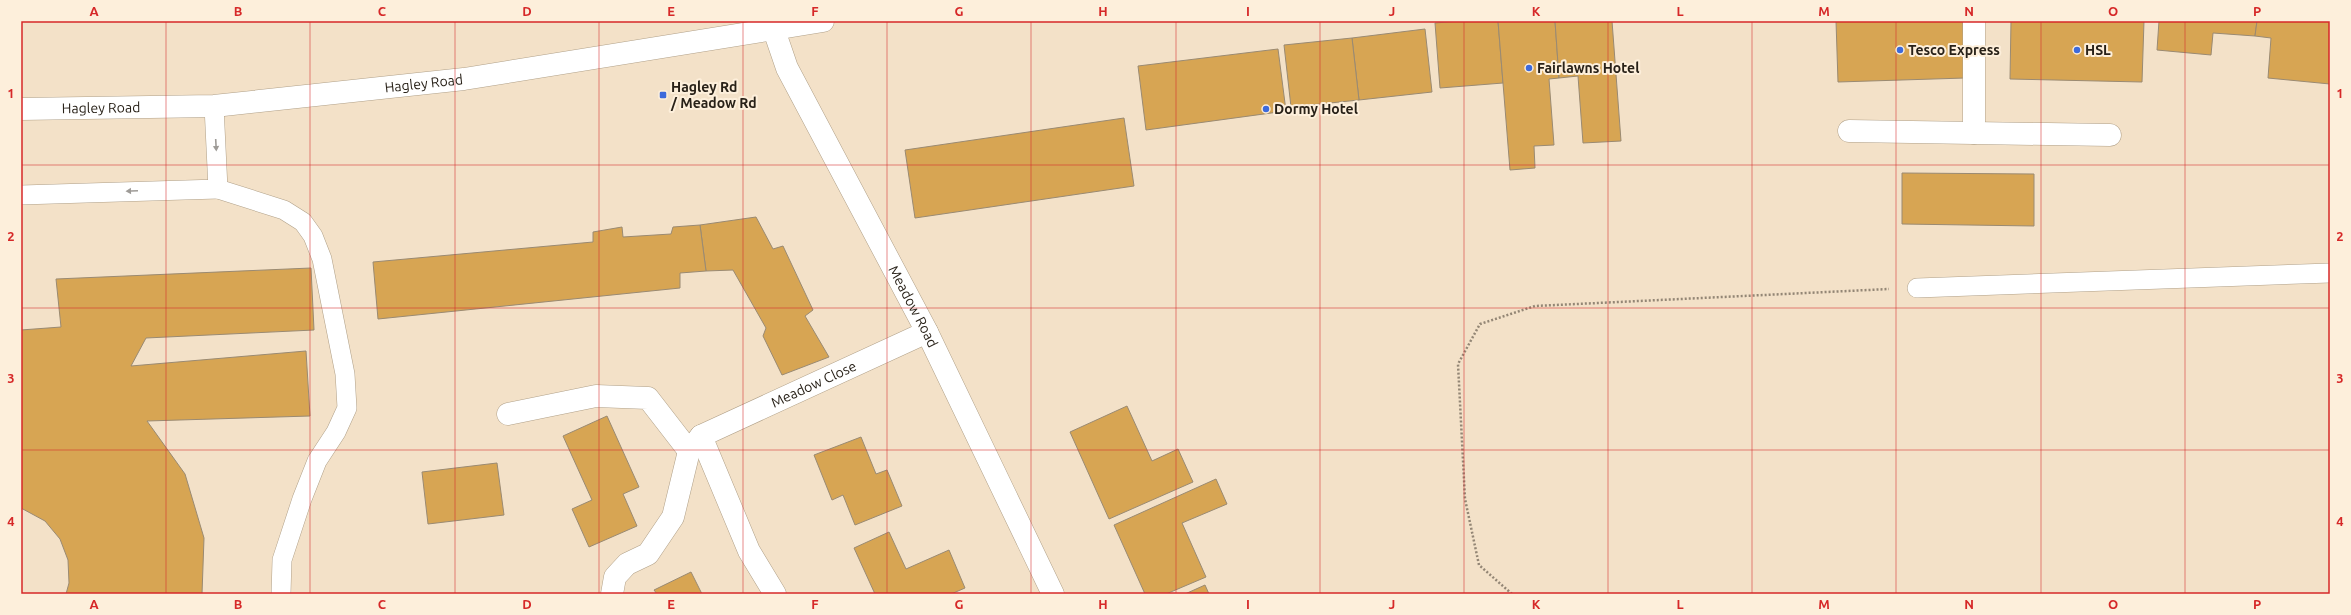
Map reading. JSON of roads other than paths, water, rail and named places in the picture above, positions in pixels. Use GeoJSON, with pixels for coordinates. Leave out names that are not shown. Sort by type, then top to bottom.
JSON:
{"type":"FeatureCollection","features":[{"type":"Feature","properties":{"kind":"main road","name":"Hagley Road"},"geometry":{"type":"LineString","coordinates":[[21,109],[214,106],[464,79],[773,25],[823,21]]}},
{"type":"Feature","properties":{"kind":"main road"},"geometry":{"type":"LineString","coordinates":[[1974,21],[1974,132]]}},
{"type":"Feature","properties":{"kind":"main road","name":"Meadow Road"},"geometry":{"type":"LineString","coordinates":[[773,25],[786,68],[927,332],[1053,594]]}},
{"type":"Feature","properties":{"kind":"main road"},"geometry":{"type":"LineString","coordinates":[[1849,131],[1974,132],[2110,136]]}},
{"type":"Feature","properties":{"kind":"main road","name":"Meadow Close"},"geometry":{"type":"LineString","coordinates":[[695,443],[927,332]]}},
{"type":"Feature","properties":{"kind":"main road"},"geometry":{"type":"LineString","coordinates":[[508,414],[596,396],[648,398],[695,443],[749,551],[775,594]]}},
{"type":"Feature","properties":{"kind":"main road"},"geometry":{"type":"LineString","coordinates":[[612,594],[615,577],[626,564],[648,554],[673,518],[695,443]]}},
{"type":"Feature","properties":{"kind":"lane"},"geometry":{"type":"LineString","coordinates":[[214,106],[218,189]]}},
{"type":"Feature","properties":{"kind":"lane"},"geometry":{"type":"LineString","coordinates":[[21,195],[218,189],[284,210],[303,222],[313,236],[322,259],[345,374],[347,408],[336,432],[317,461],[302,499],[282,560],[281,594]]}},
{"type":"Feature","properties":{"kind":"lane"},"geometry":{"type":"LineString","coordinates":[[1917,288],[2330,273]]}},
{"type":"Feature","properties":{"kind":"place","name":"Tesco Express"},"geometry":{"type":"Point","coordinates":[1900,50]}},
{"type":"Feature","properties":{"kind":"place","name":"HSL"},"geometry":{"type":"Point","coordinates":[2077,50]}},
{"type":"Feature","properties":{"kind":"place","name":"Fairlawns Hotel"},"geometry":{"type":"Point","coordinates":[1529,68]}},
{"type":"Feature","properties":{"kind":"place","name":"Hagley Rd / Meadow Rd"},"geometry":{"type":"Point","coordinates":[663,95]}},
{"type":"Feature","properties":{"kind":"place","name":"Dormy Hotel"},"geometry":{"type":"Point","coordinates":[1266,109]}}]}
